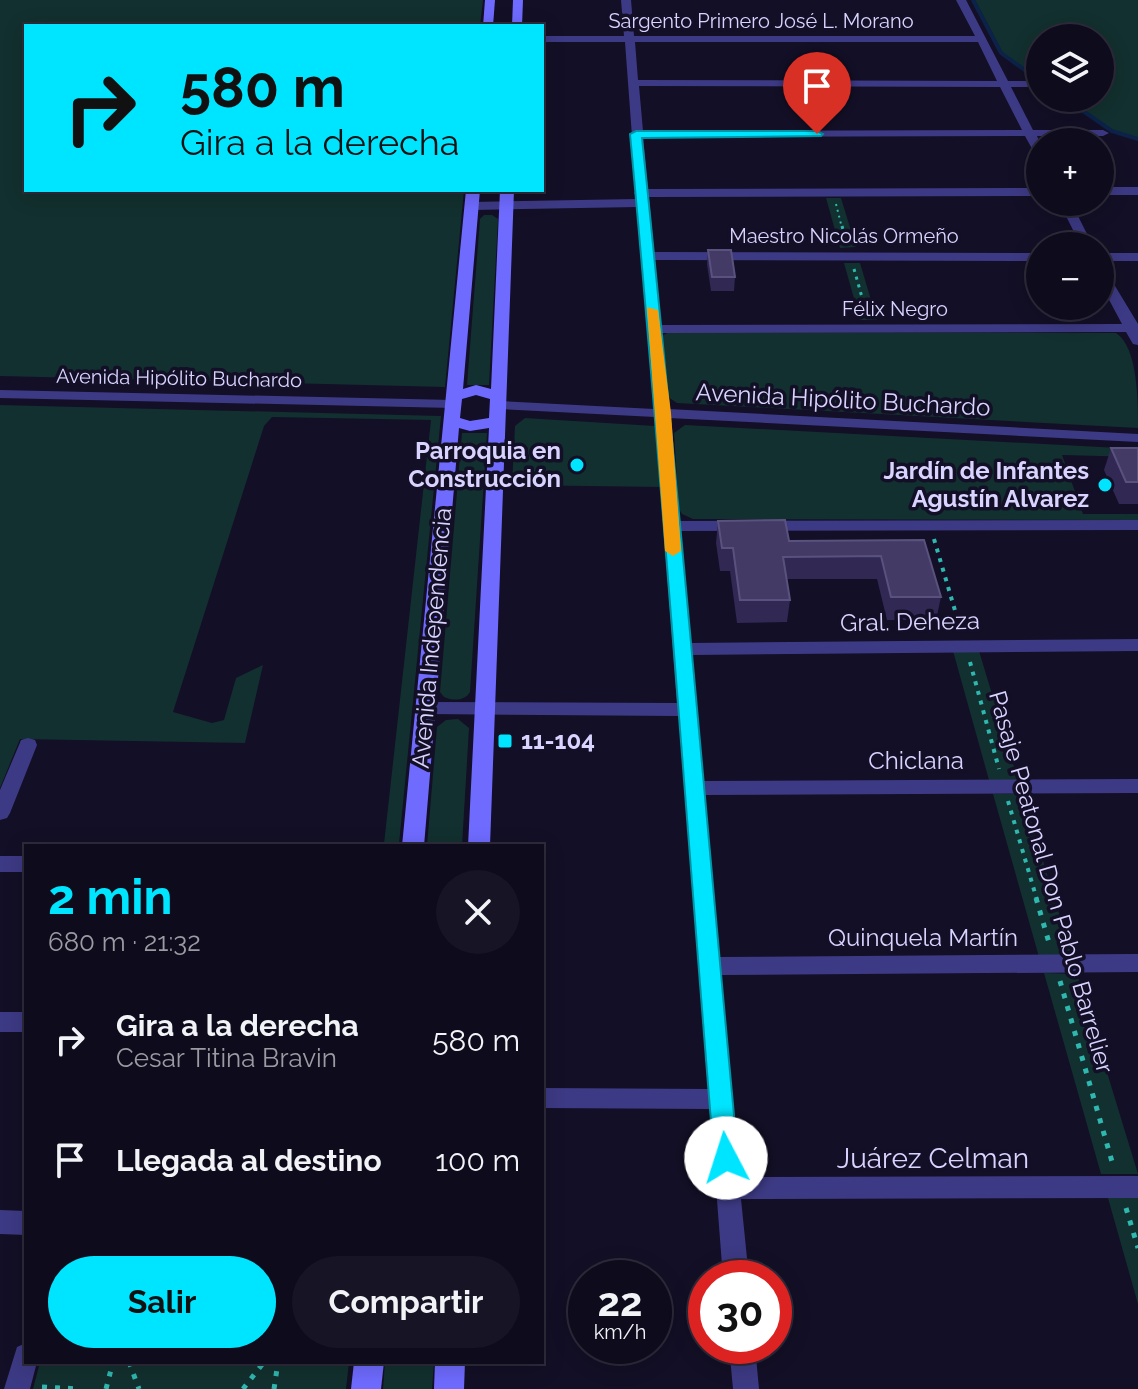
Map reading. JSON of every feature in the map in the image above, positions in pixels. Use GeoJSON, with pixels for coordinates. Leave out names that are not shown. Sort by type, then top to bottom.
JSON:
{"type":"FeatureCollection","features":[{"type":"Feature","properties":{"kind":"main road"},"geometry":{"type":"LineString","coordinates":[[488,24],[490,0]]}},
{"type":"Feature","properties":{"kind":"main road"},"geometry":{"type":"LineString","coordinates":[[517,24],[518,0]]}},
{"type":"Feature","properties":{"kind":"main road","name":"Avenida Independencia"},"geometry":{"type":"LineString","coordinates":[[413,844],[472,198]]}},
{"type":"Feature","properties":{"kind":"main road","name":"Avenida Independencia"},"geometry":{"type":"LineString","coordinates":[[479,844],[506,198]]}},
{"type":"Feature","properties":{"kind":"main road"},"geometry":{"type":"LineString","coordinates":[[476,390],[497,408],[470,426],[452,407],[476,390]]}},
{"type":"Feature","properties":{"kind":"main road"},"geometry":{"type":"LineString","coordinates":[[366,1389],[369,1364]]}},
{"type":"Feature","properties":{"kind":"main road"},"geometry":{"type":"LineString","coordinates":[[449,1389],[450,1364]]}},
{"type":"Feature","properties":{"kind":"street"},"geometry":{"type":"LineString","coordinates":[[626,0],[734,1260]]}},
{"type":"Feature","properties":{"kind":"street"},"geometry":{"type":"LineString","coordinates":[[961,0],[1027,128]]}},
{"type":"Feature","properties":{"kind":"street","name":"Sargento Primero José L. Morano"},"geometry":{"type":"LineString","coordinates":[[544,39],[981,39]]}},
{"type":"Feature","properties":{"kind":"street"},"geometry":{"type":"LineString","coordinates":[[632,83],[1026,84]]}},
{"type":"Feature","properties":{"kind":"street"},"geometry":{"type":"LineString","coordinates":[[636,134],[1026,134]]}},
{"type":"Feature","properties":{"kind":"street"},"geometry":{"type":"LineString","coordinates":[[1114,191],[1138,191]]}},
{"type":"Feature","properties":{"kind":"street"},"geometry":{"type":"LineString","coordinates":[[472,198],[1026,192]]}},
{"type":"Feature","properties":{"kind":"street","name":"Maestro Nicolás Ormeño"},"geometry":{"type":"LineString","coordinates":[[648,256],[1026,257]]}},
{"type":"Feature","properties":{"kind":"street"},"geometry":{"type":"LineString","coordinates":[[1114,257],[1138,257]]}},
{"type":"Feature","properties":{"kind":"street"},"geometry":{"type":"LineString","coordinates":[[1114,295],[1136,333]]}},
{"type":"Feature","properties":{"kind":"street","name":"Félix Negro"},"geometry":{"type":"LineString","coordinates":[[653,329],[1136,333]]}},
{"type":"Feature","properties":{"kind":"street","name":"Avenida Hipólito Buchardo"},"geometry":{"type":"LineString","coordinates":[[0,394],[452,407]]}},
{"type":"Feature","properties":{"kind":"street","name":"Avenida Hipólito Buchardo"},"geometry":{"type":"LineString","coordinates":[[497,408],[663,413],[1138,438]]}},
{"type":"Feature","properties":{"kind":"street"},"geometry":{"type":"LineString","coordinates":[[670,526],[1138,525]]}},
{"type":"Feature","properties":{"kind":"street","name":"Gral. Deheza"},"geometry":{"type":"LineString","coordinates":[[682,649],[1138,645]]}},
{"type":"Feature","properties":{"kind":"street"},"geometry":{"type":"LineString","coordinates":[[427,708],[687,710]]}},
{"type":"Feature","properties":{"kind":"street"},"geometry":{"type":"LineString","coordinates":[[0,813],[28,745]]}},
{"type":"Feature","properties":{"kind":"street","name":"Chiclana"},"geometry":{"type":"LineString","coordinates":[[694,788],[1138,786]]}},
{"type":"Feature","properties":{"kind":"street"},"geometry":{"type":"LineString","coordinates":[[0,864],[24,864]]}},
{"type":"Feature","properties":{"kind":"street","name":"Quinquela Martín"},"geometry":{"type":"LineString","coordinates":[[709,966],[1138,963]]}},
{"type":"Feature","properties":{"kind":"street"},"geometry":{"type":"LineString","coordinates":[[0,1022],[24,1022]]}},
{"type":"Feature","properties":{"kind":"street"},"geometry":{"type":"LineString","coordinates":[[544,1098],[721,1099]]}},
{"type":"Feature","properties":{"kind":"street","name":"Juárez Celman"},"geometry":{"type":"LineString","coordinates":[[728,1188],[1129,1188]]}},
{"type":"Feature","properties":{"kind":"street"},"geometry":{"type":"LineString","coordinates":[[0,1222],[24,1223]]}},
{"type":"Feature","properties":{"kind":"street"},"geometry":{"type":"LineString","coordinates":[[27,1364],[29,1388]]}},
{"type":"Feature","properties":{"kind":"street"},"geometry":{"type":"LineString","coordinates":[[744,1364],[746,1389]]}},
{"type":"Feature","properties":{"kind":"path"},"geometry":{"type":"LineString","coordinates":[[832,192],[871,329]]}},
{"type":"Feature","properties":{"kind":"path","name":"Pasaje Peatonal Don Pablo Barrelier"},"geometry":{"type":"LineString","coordinates":[[930,526],[1055,964],[1129,1188],[1138,1248]]}},
{"type":"Feature","properties":{"kind":"path"},"geometry":{"type":"LineString","coordinates":[[106,1389],[112,1364]]}},
{"type":"Feature","properties":{"kind":"path"},"geometry":{"type":"LineString","coordinates":[[130,1364],[139,1389]]}},
{"type":"Feature","properties":{"kind":"path"},"geometry":{"type":"LineString","coordinates":[[243,1389],[262,1364]]}},
{"type":"Feature","properties":{"kind":"path"},"geometry":{"type":"LineString","coordinates":[[274,1389],[278,1364]]}},
{"type":"Feature","properties":{"kind":"path"},"geometry":{"type":"LineString","coordinates":[[29,1388],[80,1389]]}},
{"type":"Feature","properties":{"kind":"green space"},"geometry":{"type":"Polygon","coordinates":[[[0,0],[483,0],[480,24],[24,24],[24,192],[464,192],[445,387],[0,376],[0,0]]]}},
{"type":"Feature","properties":{"kind":"green space"},"geometry":{"type":"Polygon","coordinates":[[[975,0],[1138,0],[1138,139],[1114,132],[1114,128],[1108,128],[1085,112],[1114,112],[1114,24],[1026,24],[1026,70],[1004,55],[975,0]]]}},
{"type":"Feature","properties":{"kind":"green space"},"geometry":{"type":"Polygon","coordinates":[[[826,198],[841,198],[856,247],[840,248],[826,198]]]}},
{"type":"Feature","properties":{"kind":"green space"},"geometry":{"type":"Polygon","coordinates":[[[484,215],[498,219],[489,385],[467,385],[480,219],[484,215]]]}},
{"type":"Feature","properties":{"kind":"green space"},"geometry":{"type":"Polygon","coordinates":[[[844,263],[860,263],[877,320],[860,320],[844,263]]]}},
{"type":"Feature","properties":{"kind":"green space"},"geometry":{"type":"Polygon","coordinates":[[[669,332],[1116,333],[1129,350],[1133,362],[1138,428],[677,403],[668,397],[660,337],[669,332]]]}},
{"type":"Feature","properties":{"kind":"green space"},"geometry":{"type":"Polygon","coordinates":[[[0,405],[441,416],[399,844],[384,844],[431,420],[272,417],[264,426],[173,712],[212,723],[224,720],[236,678],[263,665],[245,743],[20,739],[0,788],[0,405]]]}},
{"type":"Feature","properties":{"kind":"green space"},"geometry":{"type":"Polygon","coordinates":[[[525,418],[655,426],[661,487],[512,485],[515,426],[525,418]]]}},
{"type":"Feature","properties":{"kind":"green space"},"geometry":{"type":"Polygon","coordinates":[[[685,425],[1138,449],[1138,457],[1062,455],[1083,514],[1138,514],[1138,520],[693,519],[679,509],[674,433],[685,425]]]}},
{"type":"Feature","properties":{"kind":"green space"},"geometry":{"type":"Polygon","coordinates":[[[462,433],[487,433],[470,692],[462,699],[455,700],[444,697],[440,692],[462,433]]]}},
{"type":"Feature","properties":{"kind":"green space"},"geometry":{"type":"Polygon","coordinates":[[[953,651],[979,651],[1018,780],[989,780],[953,651]]]}},
{"type":"Feature","properties":{"kind":"green space"},"geometry":{"type":"Polygon","coordinates":[[[458,719],[469,728],[462,844],[427,844],[437,727],[446,720],[458,719]]]}},
{"type":"Feature","properties":{"kind":"green space"},"geometry":{"type":"Polygon","coordinates":[[[993,794],[1023,794],[1072,957],[1039,957],[993,794]]]}},
{"type":"Feature","properties":{"kind":"green space"},"geometry":{"type":"Polygon","coordinates":[[[1044,973],[1077,974],[1138,1174],[1101,1174],[1044,973]]]}},
{"type":"Feature","properties":{"kind":"green space"},"geometry":{"type":"Polygon","coordinates":[[[1138,1197],[1138,1304],[1108,1198],[1138,1197]]]}},
{"type":"Feature","properties":{"kind":"green space"},"geometry":{"type":"Polygon","coordinates":[[[39,1364],[349,1364],[346,1389],[33,1389],[39,1364]]]}},
{"type":"Feature","properties":{"kind":"green space"},"geometry":{"type":"Polygon","coordinates":[[[385,1364],[434,1364],[432,1389],[383,1389],[385,1364]]]}},
{"type":"Feature","properties":{"kind":"building"},"geometry":{"type":"Polygon","coordinates":[[[708,250],[731,250],[735,277],[712,277],[708,250]]]}},
{"type":"Feature","properties":{"kind":"building"},"geometry":{"type":"Polygon","coordinates":[[[1111,448],[1138,448],[1138,482],[1126,482],[1111,448]]]}},
{"type":"Feature","properties":{"kind":"building"},"geometry":{"type":"Polygon","coordinates":[[[785,520],[789,541],[924,540],[941,597],[891,597],[881,556],[783,557],[790,600],[740,600],[733,548],[722,548],[718,521],[785,520]]]}},
{"type":"Feature","properties":{"kind":"waterway"},"geometry":{"type":"LineString","coordinates":[[973,0],[1001,53],[1026,71]]}},
{"type":"Feature","properties":{"kind":"waterway"},"geometry":{"type":"LineString","coordinates":[[1084,112],[1112,131],[1138,139]]}},
{"type":"Feature","properties":{"kind":"slow traffic"},"geometry":{"type":"LineString","coordinates":[[652,310],[673,551]]}},
{"type":"Feature","properties":{"kind":"place","name":"Parroquia en Construcción"},"geometry":{"type":"Point","coordinates":[577,465]}},
{"type":"Feature","properties":{"kind":"place","name":"Jardín de Infantes Agustín Alvarez"},"geometry":{"type":"Point","coordinates":[1105,485]}},
{"type":"Feature","properties":{"kind":"place","name":"11-104"},"geometry":{"type":"Point","coordinates":[505,741]}},
{"type":"Feature","properties":{"kind":"route"},"geometry":{"type":"LineString","coordinates":[[726,1158],[670,526],[663,413],[636,134],[817,134]]}}]}
